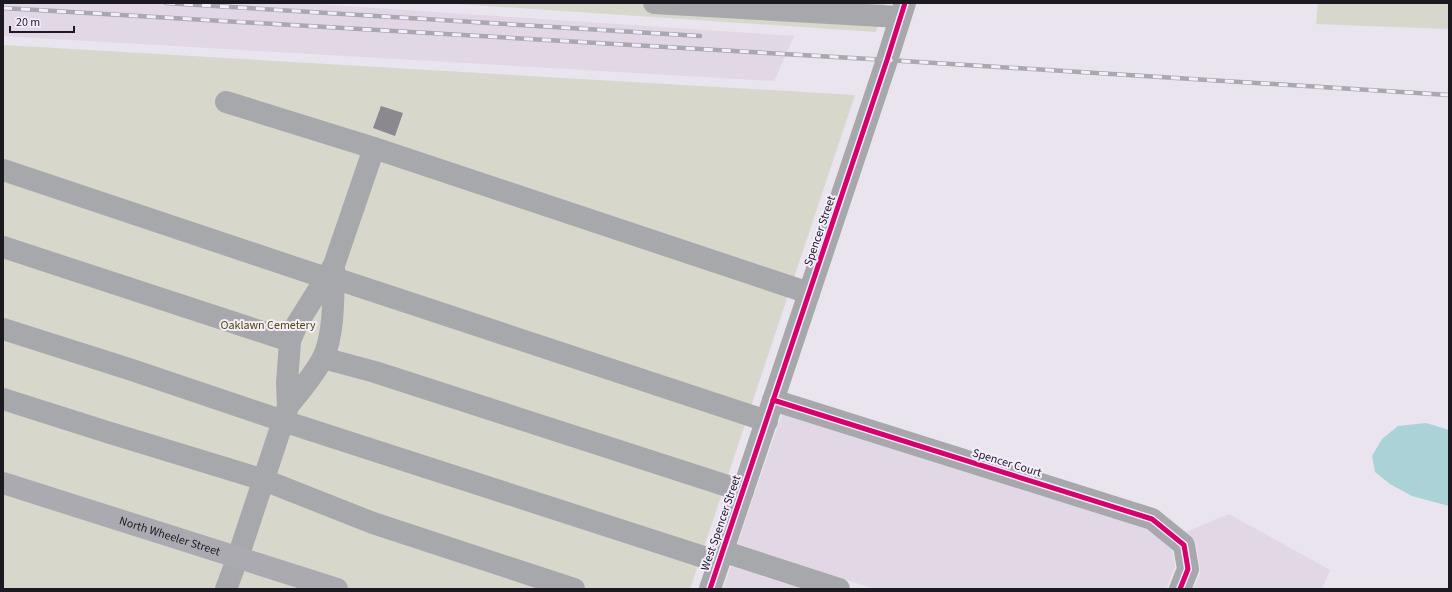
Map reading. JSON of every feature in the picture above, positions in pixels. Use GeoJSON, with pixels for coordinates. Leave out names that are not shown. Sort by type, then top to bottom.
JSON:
{"type":"FeatureCollection","features":[{"type":"Feature","properties":{"kind":"main road","name":"North Wheeler Street"},"geometry":{"type":"LineString","coordinates":[[3,483],[337,589]]}},
{"type":"Feature","properties":{"kind":"street"},"geometry":{"type":"LineString","coordinates":[[654,3],[902,10]]}},
{"type":"Feature","properties":{"kind":"street","name":"Spencer Street"},"geometry":{"type":"LineString","coordinates":[[752,464],[887,60],[902,10]]}},
{"type":"Feature","properties":{"kind":"street"},"geometry":{"type":"LineString","coordinates":[[226,102],[374,148],[809,293]]}},
{"type":"Feature","properties":{"kind":"street"},"geometry":{"type":"LineString","coordinates":[[286,414],[290,342],[297,324],[331,274],[374,148]]}},
{"type":"Feature","properties":{"kind":"street"},"geometry":{"type":"LineString","coordinates":[[3,170],[331,274],[767,420]]}},
{"type":"Feature","properties":{"kind":"street"},"geometry":{"type":"LineString","coordinates":[[3,247],[290,342]]}},
{"type":"Feature","properties":{"kind":"street"},"geometry":{"type":"LineString","coordinates":[[226,589],[286,414],[323,358],[331,328],[331,274]]}},
{"type":"Feature","properties":{"kind":"street"},"geometry":{"type":"LineString","coordinates":[[3,329],[129,369],[286,414],[720,557],[839,589]]}},
{"type":"Feature","properties":{"kind":"street"},"geometry":{"type":"LineString","coordinates":[[323,358],[374,372],[743,491]]}},
{"type":"Feature","properties":{"kind":"street"},"geometry":{"type":"LineString","coordinates":[[3,399],[264,480],[373,523],[574,589]]}},
{"type":"Feature","properties":{"kind":"street","name":"Spencer Court"},"geometry":{"type":"LineString","coordinates":[[773,400],[1152,519],[1184,544],[1188,569],[1180,589]]}},
{"type":"Feature","properties":{"kind":"street","name":"West Spencer Street"},"geometry":{"type":"LineString","coordinates":[[710,589],[752,464]]}},
{"type":"Feature","properties":{"kind":"shaded area"},"geometry":{"type":"Polygon","coordinates":[[[3,3],[301,3],[794,36],[774,81],[3,36],[3,3]]]}},
{"type":"Feature","properties":{"kind":"shaded area"},"geometry":{"type":"Polygon","coordinates":[[[782,414],[1147,529],[1172,550],[1175,567],[1166,589],[875,589],[737,545],[782,414]]]}},
{"type":"Feature","properties":{"kind":"shaded area"},"geometry":{"type":"Polygon","coordinates":[[[1229,514],[1330,570],[1322,589],[1193,589],[1200,574],[1200,568],[1196,543],[1186,532],[1229,514]]]}},
{"type":"Feature","properties":{"kind":"shaded area"},"geometry":{"type":"Polygon","coordinates":[[[731,566],[803,589],[723,589],[731,566]]]}},
{"type":"Feature","properties":{"kind":"green space"},"geometry":{"type":"Polygon","coordinates":[[[443,3],[886,3],[876,32],[443,3]]]}},
{"type":"Feature","properties":{"kind":"green space"},"geometry":{"type":"Polygon","coordinates":[[[1318,3],[1449,3],[1449,29],[1316,24],[1318,3]]]}},
{"type":"Feature","properties":{"kind":"green space","name":"Oaklawn Cemetery"},"geometry":{"type":"Polygon","coordinates":[[[3,45],[855,95],[690,589],[3,589],[3,45]]]}},
{"type":"Feature","properties":{"kind":"water"},"geometry":{"type":"Polygon","coordinates":[[[1426,423],[1449,430],[1449,506],[1412,496],[1390,484],[1375,472],[1372,456],[1382,439],[1398,426],[1426,423]]]}},
{"type":"Feature","properties":{"kind":"building"},"geometry":{"type":"Polygon","coordinates":[[[381,106],[403,113],[395,136],[373,128],[381,106]]]}},
{"type":"Feature","properties":{"kind":"railway"},"geometry":{"type":"LineString","coordinates":[[166,3],[700,36]]}},
{"type":"Feature","properties":{"kind":"railway"},"geometry":{"type":"LineString","coordinates":[[3,8],[1449,95]]}},
{"type":"Feature","properties":{"kind":"cycle path"},"geometry":{"type":"LineString","coordinates":[[710,589],[905,3]]}},
{"type":"Feature","properties":{"kind":"cycle path"},"geometry":{"type":"LineString","coordinates":[[773,400],[1152,519],[1184,545],[1188,569],[1180,589]]}}]}
